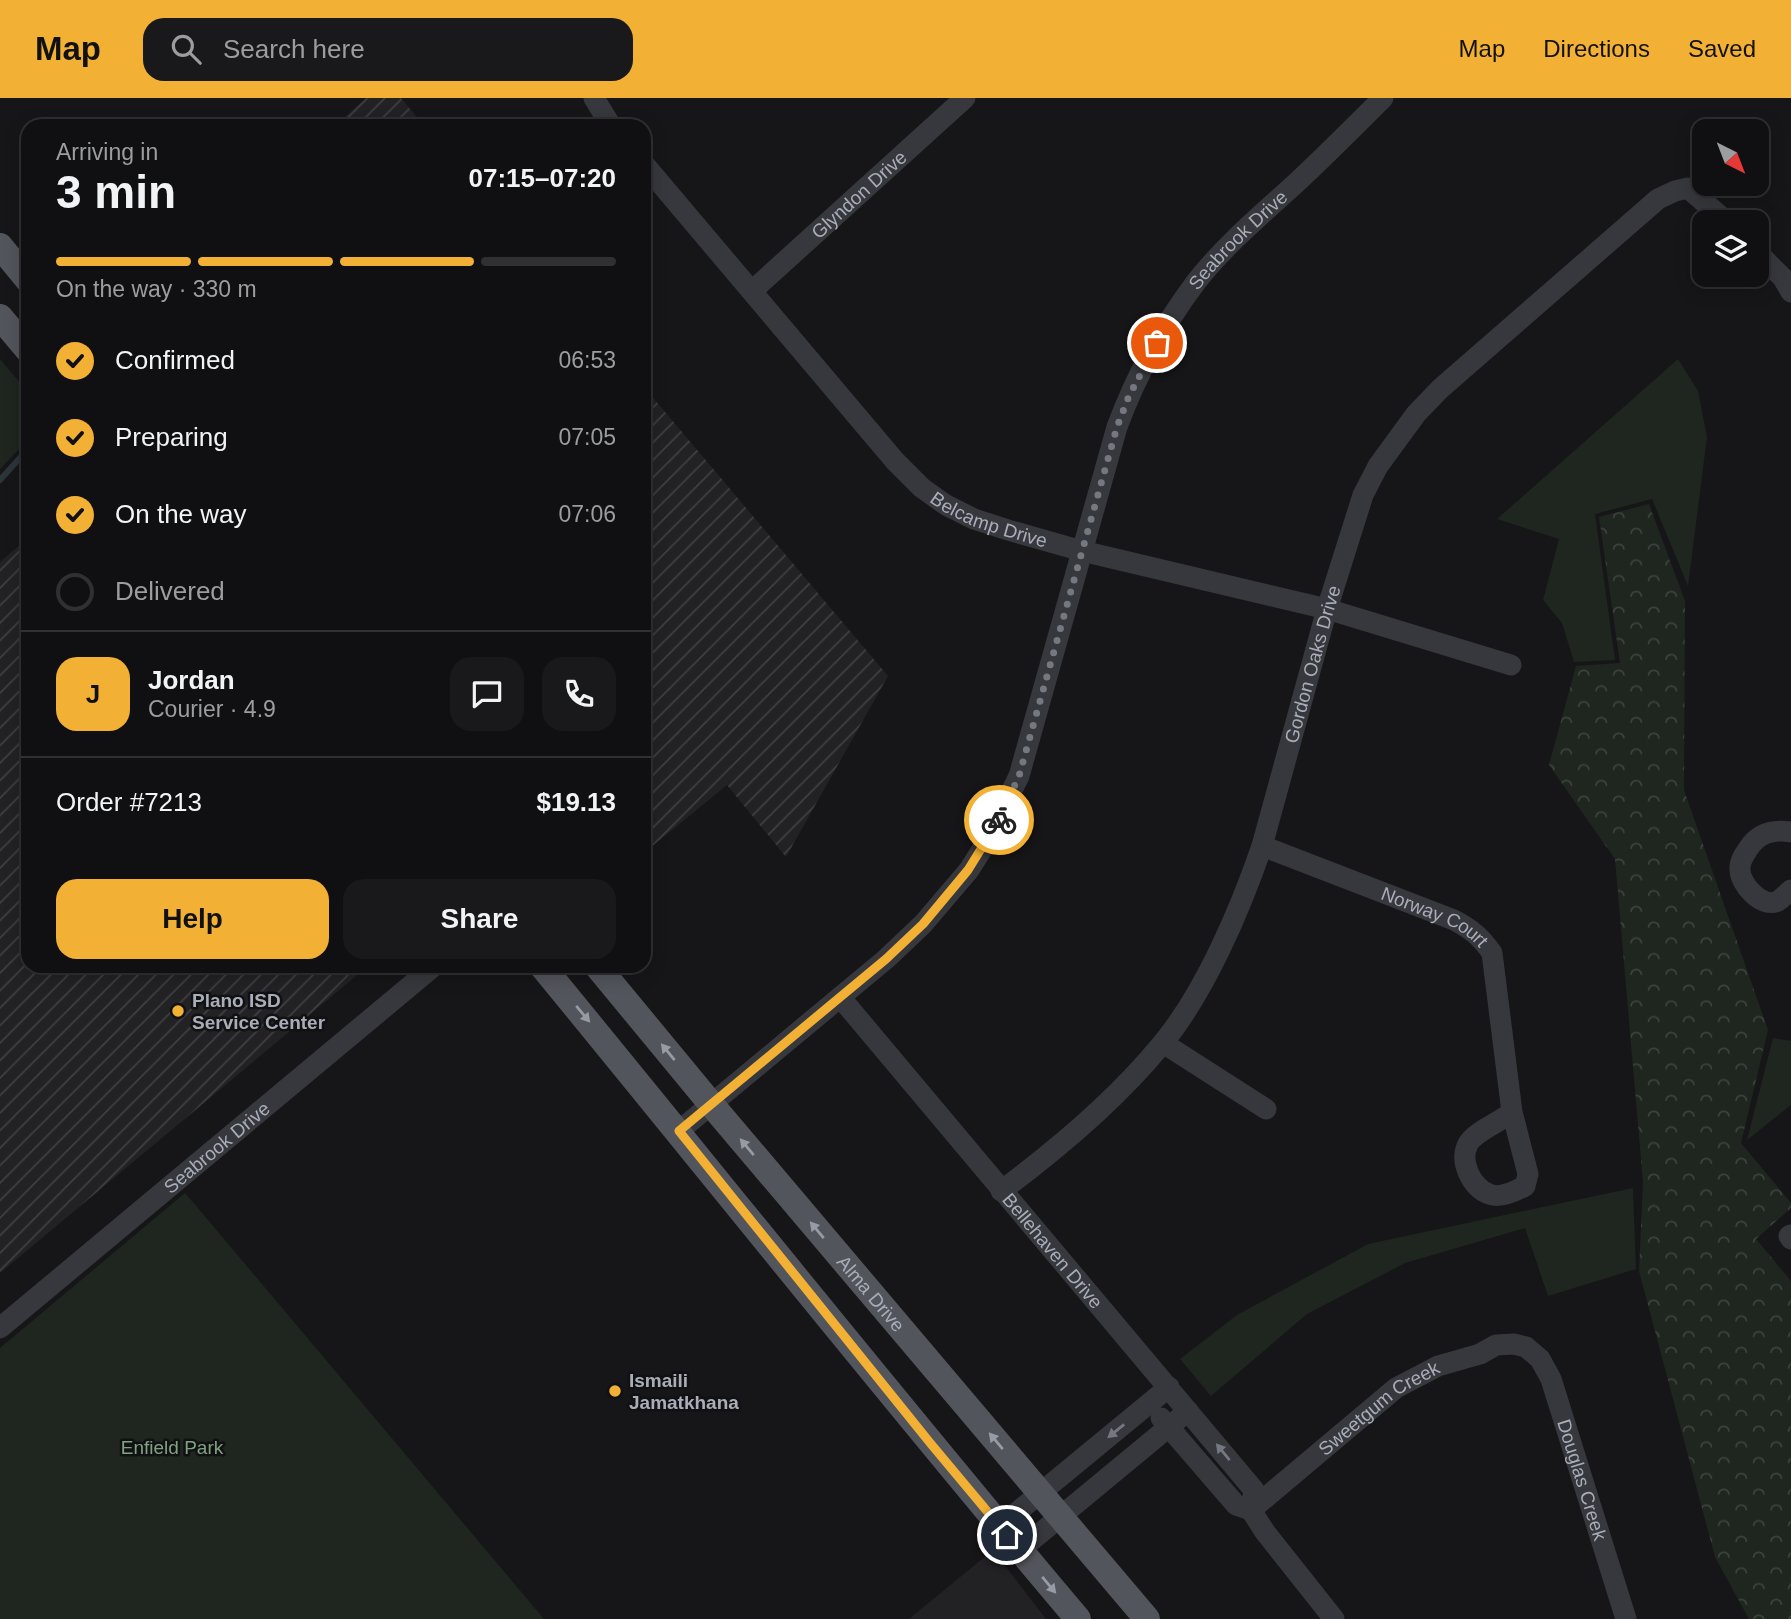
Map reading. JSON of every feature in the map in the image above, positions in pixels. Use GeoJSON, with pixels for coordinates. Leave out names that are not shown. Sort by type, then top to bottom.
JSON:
{"type":"FeatureCollection","features":[{"type":"Feature","properties":{"kind":"main road"},"geometry":{"type":"LineString","coordinates":[[0,246],[21,272]]}},
{"type":"Feature","properties":{"kind":"main road"},"geometry":{"type":"LineString","coordinates":[[0,317],[21,342]]}},
{"type":"Feature","properties":{"kind":"main road"},"geometry":{"type":"LineString","coordinates":[[548,973],[999,1527],[1078,1619]]}},
{"type":"Feature","properties":{"kind":"main road","name":"Alma Drive"},"geometry":{"type":"LineString","coordinates":[[603,973],[1147,1619]]}},
{"type":"Feature","properties":{"kind":"street"},"geometry":{"type":"LineString","coordinates":[[594,98],[607,119]]}},
{"type":"Feature","properties":{"kind":"street","name":"Glyndon Drive"},"geometry":{"type":"LineString","coordinates":[[752,291],[965,98]]}},
{"type":"Feature","properties":{"kind":"street","name":"Seabrook Drive"},"geometry":{"type":"LineString","coordinates":[[679,1131],[923,924],[968,870],[1001,816],[1019,776],[1117,427],[1146,361],[1197,281],[1248,227],[1383,98]]}},
{"type":"Feature","properties":{"kind":"street","name":"Belcamp Drive"},"geometry":{"type":"LineString","coordinates":[[651,172],[895,461],[922,488],[946,505],[974,519],[1082,551],[1327,609],[1511,665]]}},
{"type":"Feature","properties":{"kind":"street","name":"Gordon Oaks Drive"},"geometry":{"type":"LineString","coordinates":[[1001,1191],[1083,1124],[1163,1044],[1191,1002],[1217,953],[1249,884],[1262,846],[1327,609],[1363,495],[1378,466],[1416,414],[1440,389],[1658,199],[1688,188],[1713,210]]}},
{"type":"Feature","properties":{"kind":"street"},"geometry":{"type":"LineString","coordinates":[[1769,264],[1783,278],[1791,292]]}},
{"type":"Feature","properties":{"kind":"street"},"geometry":{"type":"LineString","coordinates":[[1791,832],[1780,830],[1761,834],[1752,842],[1742,859],[1740,871],[1744,884],[1768,903],[1777,902],[1791,890]]}},
{"type":"Feature","properties":{"kind":"street","name":"Norway Court"},"geometry":{"type":"LineString","coordinates":[[1262,846],[1454,920],[1471,929],[1483,940],[1492,953],[1512,1112]]}},
{"type":"Feature","properties":{"kind":"street","name":"Seabrook Drive"},"geometry":{"type":"LineString","coordinates":[[0,1328],[426,973]]}},
{"type":"Feature","properties":{"kind":"street","name":"Bellehaven Drive"},"geometry":{"type":"LineString","coordinates":[[839,997],[1254,1490],[1251,1510]]}},
{"type":"Feature","properties":{"kind":"street"},"geometry":{"type":"LineString","coordinates":[[1163,1044],[1266,1109]]}},
{"type":"Feature","properties":{"kind":"street","name":"Sweetgum Creek"},"geometry":{"type":"LineString","coordinates":[[1251,1510],[1395,1388],[1438,1366],[1480,1354],[1496,1345],[1514,1344],[1526,1347]]}},
{"type":"Feature","properties":{"kind":"street","name":"Douglas Creek"},"geometry":{"type":"LineString","coordinates":[[1526,1347],[1540,1359],[1551,1379],[1626,1619]]}},
{"type":"Feature","properties":{"kind":"street"},"geometry":{"type":"LineString","coordinates":[[999,1527],[1169,1387]]}},
{"type":"Feature","properties":{"kind":"street","name":"Bellehaven Drive"},"geometry":{"type":"LineString","coordinates":[[1149,1404],[1236,1505],[1251,1510],[1265,1532],[1334,1619]]}},
{"type":"Feature","properties":{"kind":"street"},"geometry":{"type":"LineString","coordinates":[[1020,1550],[1188,1411]]}},
{"type":"Feature","properties":{"kind":"shaded area"},"geometry":{"type":"Polygon","coordinates":[[[366,98],[401,98],[418,119],[343,119],[366,98]]]}},
{"type":"Feature","properties":{"kind":"shaded area"},"geometry":{"type":"Polygon","coordinates":[[[651,395],[888,676],[786,857],[727,785],[651,847],[651,395]]]}},
{"type":"Feature","properties":{"kind":"shaded area"},"geometry":{"type":"Polygon","coordinates":[[[21,544],[21,973],[360,973],[0,1273],[0,562],[21,544]]]}},
{"type":"Feature","properties":{"kind":"shaded area"},"geometry":{"type":"Polygon","coordinates":[[[993,1550],[1046,1619],[909,1619],[993,1550]]]}},
{"type":"Feature","properties":{"kind":"green space"},"geometry":{"type":"Polygon","coordinates":[[[0,359],[21,384],[21,447],[0,469],[0,359]]]}},
{"type":"Feature","properties":{"kind":"green space"},"geometry":{"type":"Polygon","coordinates":[[[1678,359],[1698,391],[1707,437],[1688,586],[1652,499],[1595,514],[1615,660],[1574,662],[1562,623],[1543,600],[1559,539],[1497,519],[1678,359]]]}},
{"type":"Feature","properties":{"kind":"green space"},"geometry":{"type":"Polygon","coordinates":[[[1649,504],[1685,601],[1684,790],[1768,1030],[1741,1143],[1791,1203],[1791,1208],[1756,1239],[1791,1281],[1791,1619],[1749,1619],[1715,1557],[1639,1271],[1643,1182],[1615,859],[1549,765],[1576,666],[1620,663],[1599,517],[1649,504]]]}},
{"type":"Feature","properties":{"kind":"green space"},"geometry":{"type":"Polygon","coordinates":[[[1773,1038],[1791,1041],[1791,1105],[1747,1140],[1773,1038]]]}},
{"type":"Feature","properties":{"kind":"green space"},"geometry":{"type":"Polygon","coordinates":[[[1633,1188],[1636,1269],[1548,1296],[1525,1228],[1405,1263],[1307,1314],[1211,1396],[1180,1359],[1237,1315],[1368,1244],[1633,1188]]]}},
{"type":"Feature","properties":{"kind":"green space","name":"Enfield Park"},"geometry":{"type":"Polygon","coordinates":[[[185,1193],[544,1619],[0,1619],[0,1348],[185,1193]]]}},
{"type":"Feature","properties":{"kind":"waterway"},"geometry":{"type":"LineString","coordinates":[[0,480],[21,457]]}},
{"type":"Feature","properties":{"kind":"way so far"},"geometry":{"type":"LineString","coordinates":[[999,820],[1019,776],[1117,427],[1129,396],[1157,343]]}},
{"type":"Feature","properties":{"kind":"place","name":"Plano ISD Service Center"},"geometry":{"type":"Point","coordinates":[178,1011]}},
{"type":"Feature","properties":{"kind":"place","name":"Ismaili Jamatkhana"},"geometry":{"type":"Point","coordinates":[615,1391]}},
{"type":"Feature","properties":{"kind":"route"},"geometry":{"type":"LineString","coordinates":[[999,820],[968,870],[923,924],[886,959],[679,1131],[1007,1535]]}}]}
